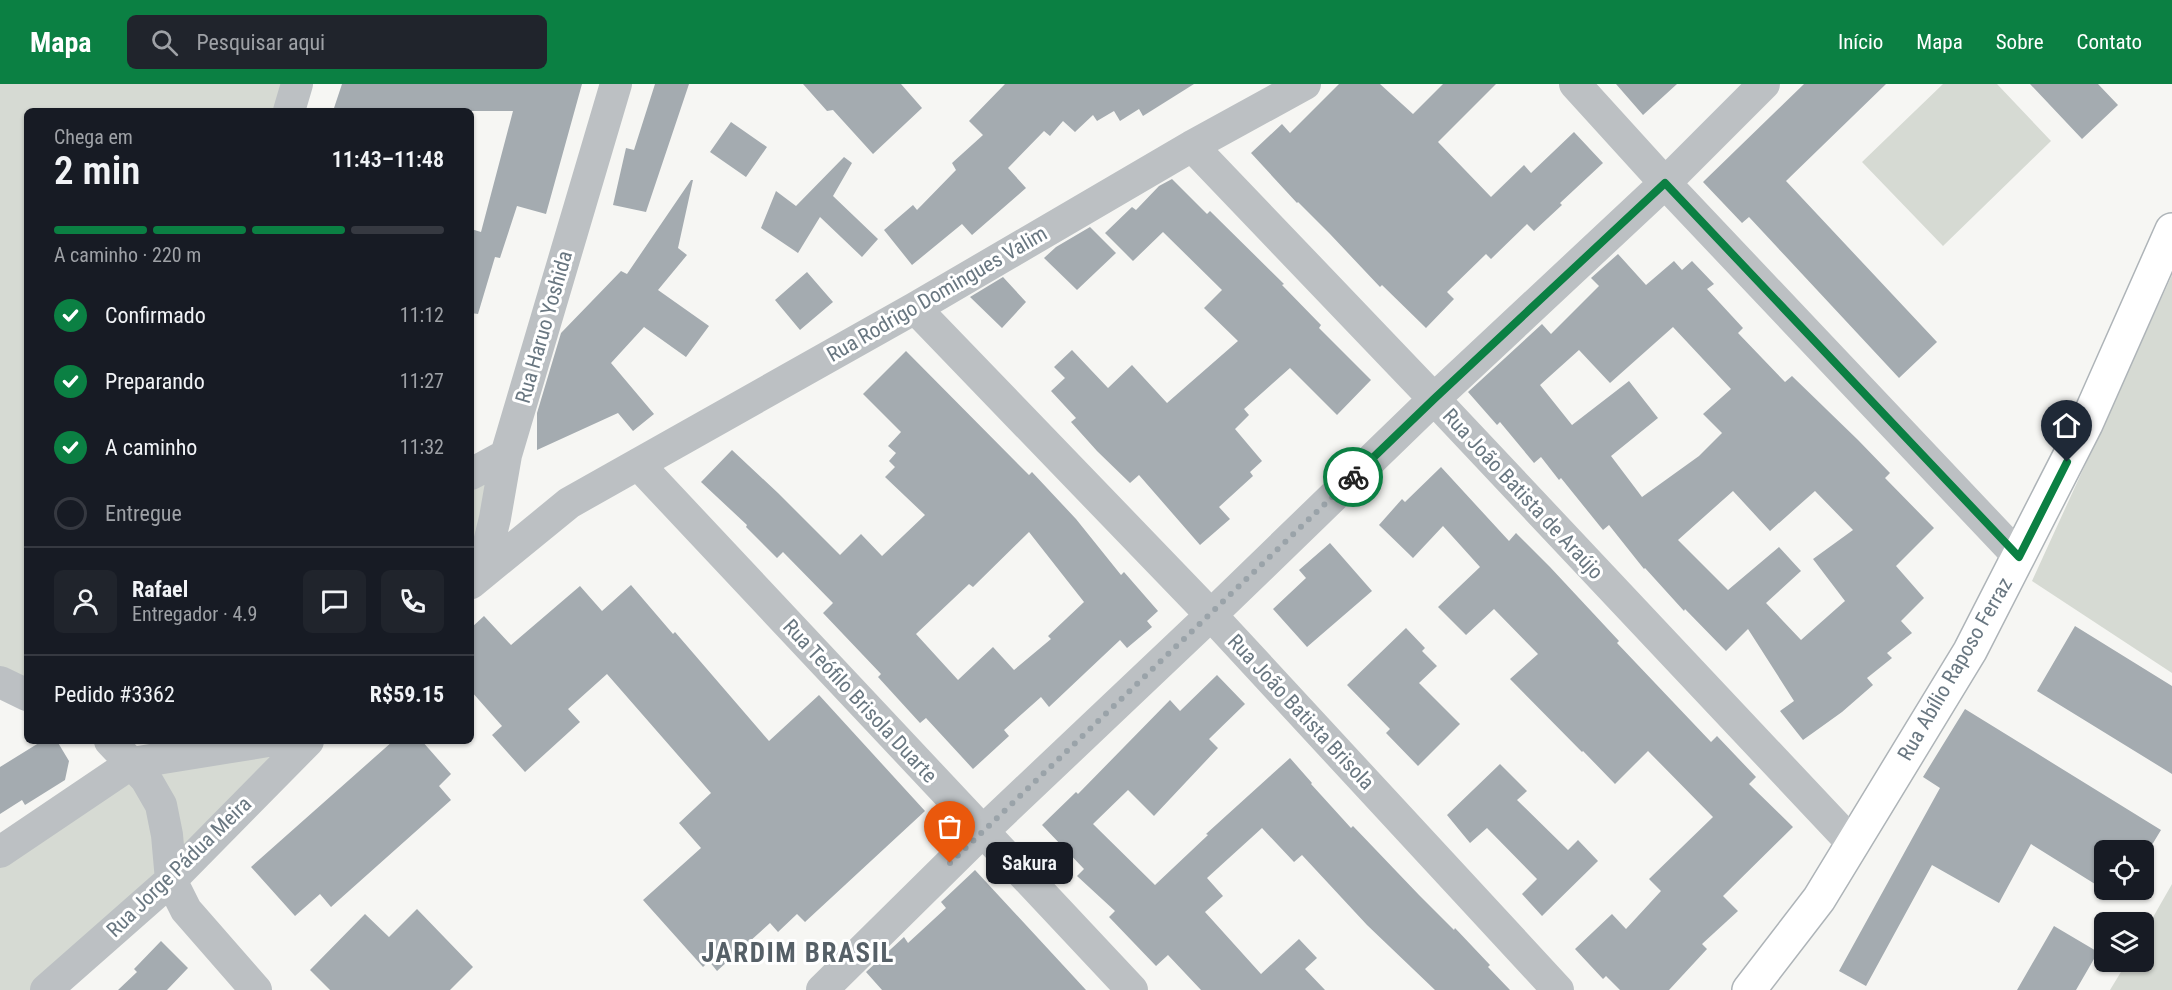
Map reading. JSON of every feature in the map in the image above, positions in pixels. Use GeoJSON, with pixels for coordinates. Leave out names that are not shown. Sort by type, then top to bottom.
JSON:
{"type":"FeatureCollection","features":[{"type":"Feature","properties":{"kind":"street"},"geometry":{"type":"LineString","coordinates":[[290,108],[297,84]]}},
{"type":"Feature","properties":{"kind":"street","name":"Rua Haruo Yoshida"},"geometry":{"type":"LineString","coordinates":[[477,577],[495,518],[506,455],[616,84]]}},
{"type":"Feature","properties":{"kind":"street","name":"Rua Rodrigo Domingues Valim"},"geometry":{"type":"LineString","coordinates":[[477,577],[569,503],[915,308],[1192,146],[1305,84]]}},
{"type":"Feature","properties":{"kind":"street"},"geometry":{"type":"LineString","coordinates":[[1575,84],[1665,183],[2019,557]]}},
{"type":"Feature","properties":{"kind":"street"},"geometry":{"type":"LineString","coordinates":[[822,990],[982,832],[1434,399],[1665,183],[1764,84]]}},
{"type":"Feature","properties":{"kind":"street","name":"Rua João Batista de Araújo"},"geometry":{"type":"LineString","coordinates":[[1192,146],[1853,844]]}},
{"type":"Feature","properties":{"kind":"street","name":"Rua Abílio Raposo Ferraz"},"geometry":{"type":"LineString","coordinates":[[1749,990],[1819,899],[1970,651],[2086,424],[2172,230]]}},
{"type":"Feature","properties":{"kind":"street","name":"Rua João Batista Brisola"},"geometry":{"type":"LineString","coordinates":[[915,308],[1211,615],[1558,990]]}},
{"type":"Feature","properties":{"kind":"street"},"geometry":{"type":"LineString","coordinates":[[474,472],[506,455]]}},
{"type":"Feature","properties":{"kind":"street","name":"Rua Teófilo Brisola Duarte"},"geometry":{"type":"LineString","coordinates":[[638,464],[1132,990]]}},
{"type":"Feature","properties":{"kind":"street"},"geometry":{"type":"LineString","coordinates":[[0,682],[24,694]]}},
{"type":"Feature","properties":{"kind":"street"},"geometry":{"type":"LineString","coordinates":[[0,852],[117,747],[192,744]]}},
{"type":"Feature","properties":{"kind":"street","name":"Rua Jorge Pádua Meira"},"geometry":{"type":"LineString","coordinates":[[46,990],[171,880],[305,744]]}},
{"type":"Feature","properties":{"kind":"street"},"geometry":{"type":"LineString","coordinates":[[117,747],[146,779],[161,805],[167,835],[171,880],[186,910],[256,990]]}},
{"type":"Feature","properties":{"kind":"shaded area"},"geometry":{"type":"Polygon","coordinates":[[[0,84],[298,84],[291,108],[24,108],[24,695],[0,682],[0,84]]]}},
{"type":"Feature","properties":{"kind":"shaded area"},"geometry":{"type":"Polygon","coordinates":[[[1943,84],[1997,84],[2051,141],[1943,246],[1862,162],[1943,84]]]}},
{"type":"Feature","properties":{"kind":"shaded area"},"geometry":{"type":"Polygon","coordinates":[[[2172,275],[2172,673],[2032,581],[2172,275]]]}},
{"type":"Feature","properties":{"kind":"shaded area"},"geometry":{"type":"Polygon","coordinates":[[[500,464],[474,570],[474,477],[500,464]]]}},
{"type":"Feature","properties":{"kind":"shaded area"},"geometry":{"type":"Polygon","coordinates":[[[279,744],[295,744],[175,870],[141,766],[279,744]]]}},
{"type":"Feature","properties":{"kind":"shaded area"},"geometry":{"type":"Polygon","coordinates":[[[132,769],[155,802],[164,878],[39,990],[0,990],[0,858],[132,769]]]}},
{"type":"Feature","properties":{"kind":"shaded area"},"geometry":{"type":"Polygon","coordinates":[[[2172,884],[2172,990],[2110,990],[2121,972],[2154,972],[2154,916],[2172,884]]]}},
{"type":"Feature","properties":{"kind":"building"},"geometry":{"type":"Polygon","coordinates":[[[342,84],[582,84],[546,214],[517,206],[500,258],[495,257],[478,314],[474,313],[474,230],[481,232],[513,111],[474,111],[474,108],[334,108],[342,84]]]}},
{"type":"Feature","properties":{"kind":"building"},"geometry":{"type":"Polygon","coordinates":[[[655,84],[689,84],[646,212],[613,205],[626,148],[634,150],[655,84]]]}},
{"type":"Feature","properties":{"kind":"building"},"geometry":{"type":"Polygon","coordinates":[[[803,84],[901,84],[922,108],[873,154],[833,110],[827,111],[803,84]]]}},
{"type":"Feature","properties":{"kind":"building"},"geometry":{"type":"Polygon","coordinates":[[[1005,84],[1194,84],[1143,116],[1139,109],[1120,121],[1114,111],[1097,121],[1093,115],[1075,132],[1063,121],[1050,136],[1044,131],[1008,168],[1026,188],[972,235],[962,224],[912,265],[884,230],[913,205],[917,210],[956,170],[952,163],[983,135],[969,121],[1005,84]]]}},
{"type":"Feature","properties":{"kind":"building"},"geometry":{"type":"Polygon","coordinates":[[[1339,84],[1380,84],[1413,114],[1443,84],[1496,84],[1438,142],[1491,197],[1524,165],[1531,173],[1574,132],[1603,163],[1534,231],[1527,224],[1491,259],[1486,254],[1447,292],[1454,299],[1426,328],[1382,285],[1380,287],[1251,153],[1282,124],[1290,133],[1339,84]]]}},
{"type":"Feature","properties":{"kind":"building"},"geometry":{"type":"Polygon","coordinates":[[[1616,84],[1677,84],[1643,115],[1616,84]]]}},
{"type":"Feature","properties":{"kind":"building"},"geometry":{"type":"Polygon","coordinates":[[[1804,84],[1886,84],[1786,181],[1937,342],[1899,378],[1749,217],[1742,223],[1703,182],[1804,84]]]}},
{"type":"Feature","properties":{"kind":"building"},"geometry":{"type":"Polygon","coordinates":[[[2030,84],[2098,84],[2118,105],[2082,139],[2030,84]]]}},
{"type":"Feature","properties":{"kind":"building"},"geometry":{"type":"Polygon","coordinates":[[[731,122],[767,147],[746,177],[710,152],[731,122]]]}},
{"type":"Feature","properties":{"kind":"building"},"geometry":{"type":"Polygon","coordinates":[[[844,157],[852,163],[833,196],[878,239],[862,257],[820,217],[798,253],[761,228],[776,191],[796,206],[844,157]]]}},
{"type":"Feature","properties":{"kind":"building"},"geometry":{"type":"Polygon","coordinates":[[[1172,179],[1207,214],[1210,211],[1284,284],[1282,285],[1321,325],[1319,328],[1371,380],[1337,415],[1290,368],[1244,409],[1249,415],[1235,429],[1262,461],[1250,472],[1253,476],[1219,507],[1230,519],[1200,545],[1139,475],[1130,483],[1097,451],[1071,422],[1076,418],[1051,391],[1065,378],[1054,367],[1072,350],[1108,388],[1132,365],[1167,403],[1238,341],[1204,308],[1222,290],[1163,232],[1133,261],[1105,233],[1132,207],[1136,210],[1159,186],[1172,179]]]}},
{"type":"Feature","properties":{"kind":"building"},"geometry":{"type":"Polygon","coordinates":[[[693,180],[678,248],[687,255],[658,290],[709,326],[686,357],[644,327],[611,363],[654,414],[633,431],[618,413],[537,450],[537,413],[561,333],[621,271],[627,274],[693,180]]]}},
{"type":"Feature","properties":{"kind":"building"},"geometry":{"type":"Polygon","coordinates":[[[1090,227],[1116,253],[1077,290],[1044,258],[1056,247],[1090,227]]]}},
{"type":"Feature","properties":{"kind":"building"},"geometry":{"type":"Polygon","coordinates":[[[1618,254],[1646,285],[1674,261],[1682,270],[1692,261],[1714,284],[1707,289],[1743,328],[1738,333],[1785,382],[1792,376],[1858,440],[1890,473],[1885,478],[1934,528],[1896,566],[1924,598],[1901,621],[1912,633],[1887,653],[1892,658],[1867,678],[1873,685],[1842,712],[1803,740],[1780,711],[1794,701],[1748,629],[1726,651],[1644,569],[1609,525],[1603,530],[1541,457],[1534,463],[1500,422],[1497,425],[1468,392],[1542,324],[1551,334],[1599,286],[1591,278],[1618,254]],[[1673,327],[1610,383],[1579,350],[1540,385],[1572,425],[1629,381],[1658,418],[1611,456],[1642,497],[1699,456],[1722,433],[1703,414],[1731,389],[1673,327]],[[1733,491],[1678,540],[1728,590],[1779,547],[1801,571],[1766,603],[1801,640],[1845,601],[1813,559],[1853,530],[1815,491],[1770,531],[1733,491]]]}},
{"type":"Feature","properties":{"kind":"building"},"geometry":{"type":"Polygon","coordinates":[[[807,272],[833,302],[800,330],[775,300],[807,272]]]}},
{"type":"Feature","properties":{"kind":"building"},"geometry":{"type":"Polygon","coordinates":[[[1003,277],[1026,302],[1002,328],[970,297],[1003,277]]]}},
{"type":"Feature","properties":{"kind":"building"},"geometry":{"type":"Polygon","coordinates":[[[906,351],[1029,475],[1032,472],[1076,519],[1121,575],[1124,572],[1158,611],[1147,621],[1152,627],[1127,648],[1120,640],[1049,707],[1041,697],[1004,730],[1009,736],[973,769],[926,718],[920,723],[878,677],[881,674],[823,613],[833,603],[783,552],[777,558],[746,527],[747,525],[701,482],[732,450],[840,555],[861,534],[882,556],[925,515],[885,477],[895,467],[889,461],[896,453],[888,446],[901,432],[863,394],[906,351]],[[1029,532],[973,587],[969,584],[916,634],[958,680],[993,647],[1014,670],[1051,639],[1048,636],[1084,602],[1029,532]]]}},
{"type":"Feature","properties":{"kind":"building"},"geometry":{"type":"Polygon","coordinates":[[[1441,467],[1509,541],[1516,533],[1550,567],[1619,641],[1617,643],[1711,742],[1717,736],[1756,777],[1749,784],[1793,827],[1723,896],[1738,911],[1702,944],[1707,949],[1669,990],[1620,990],[1606,976],[1603,979],[1575,949],[1612,914],[1626,929],[1661,891],[1649,879],[1713,817],[1648,751],[1615,784],[1510,679],[1538,654],[1494,609],[1466,635],[1438,607],[1480,567],[1443,526],[1413,558],[1379,525],[1402,499],[1405,502],[1441,467]]]}},
{"type":"Feature","properties":{"kind":"building"},"geometry":{"type":"Polygon","coordinates":[[[1330,543],[1372,591],[1307,647],[1273,609],[1306,578],[1299,570],[1330,543]]]}},
{"type":"Feature","properties":{"kind":"building"},"geometry":{"type":"Polygon","coordinates":[[[631,585],[673,634],[675,632],[769,741],[819,695],[925,811],[805,922],[797,914],[778,932],[770,923],[717,971],[709,961],[703,967],[643,900],[701,848],[679,823],[711,793],[607,674],[568,709],[580,722],[525,772],[492,735],[502,726],[474,694],[474,625],[484,616],[511,645],[580,586],[602,611],[631,585]]]}},
{"type":"Feature","properties":{"kind":"building"},"geometry":{"type":"Polygon","coordinates":[[[2075,626],[2172,686],[2172,774],[2037,691],[2075,626]]]}},
{"type":"Feature","properties":{"kind":"building"},"geometry":{"type":"Polygon","coordinates":[[[1406,628],[1425,648],[1422,651],[1437,666],[1419,683],[1460,724],[1418,766],[1386,733],[1390,729],[1347,685],[1406,628]]]}},
{"type":"Feature","properties":{"kind":"building"},"geometry":{"type":"Polygon","coordinates":[[[1217,675],[1245,704],[1209,739],[1218,748],[1154,816],[1128,790],[1093,824],[1155,885],[1208,835],[1206,834],[1290,758],[1351,828],[1353,826],[1454,930],[1455,928],[1510,990],[1435,990],[1367,925],[1302,855],[1294,862],[1262,828],[1207,878],[1223,896],[1205,912],[1261,974],[1299,939],[1317,958],[1305,969],[1325,990],[1201,990],[1168,955],[1156,966],[1109,917],[1115,911],[1077,876],[1084,869],[1042,825],[1076,792],[1078,794],[1170,700],[1180,711],[1217,675]]]}},
{"type":"Feature","properties":{"kind":"building"},"geometry":{"type":"Polygon","coordinates":[[[1965,709],[2161,830],[2154,842],[2094,840],[2094,884],[2031,844],[1999,903],[1932,865],[1866,986],[1839,971],[1940,788],[1923,777],[1965,709]]]}},
{"type":"Feature","properties":{"kind":"building"},"geometry":{"type":"Polygon","coordinates":[[[37,744],[59,744],[69,761],[65,780],[25,805],[22,800],[0,814],[0,767],[37,744]]]}},
{"type":"Feature","properties":{"kind":"building"},"geometry":{"type":"Polygon","coordinates":[[[390,744],[425,744],[451,774],[439,786],[451,800],[331,907],[320,894],[295,916],[251,867],[390,744]]]}},
{"type":"Feature","properties":{"kind":"building"},"geometry":{"type":"Polygon","coordinates":[[[1500,764],[1527,791],[1517,800],[1568,850],[1578,840],[1598,861],[1542,916],[1522,894],[1537,879],[1487,828],[1470,843],[1447,815],[1500,764]]]}},
{"type":"Feature","properties":{"kind":"building"},"geometry":{"type":"Polygon","coordinates":[[[975,870],[1086,990],[882,990],[866,972],[904,937],[908,943],[946,908],[941,902],[975,870]]]}},
{"type":"Feature","properties":{"kind":"building"},"geometry":{"type":"Polygon","coordinates":[[[417,909],[473,967],[450,990],[330,990],[310,970],[365,914],[389,937],[417,909]]]}},
{"type":"Feature","properties":{"kind":"building"},"geometry":{"type":"Polygon","coordinates":[[[2054,926],[2094,950],[2094,959],[2076,990],[2017,990],[2054,926]]]}},
{"type":"Feature","properties":{"kind":"building"},"geometry":{"type":"Polygon","coordinates":[[[161,941],[188,968],[167,990],[118,990],[137,972],[134,969],[161,941]]]}},
{"type":"Feature","properties":{"kind":"way so far"},"geometry":{"type":"LineString","coordinates":[[950,863],[1353,477]]}},
{"type":"Feature","properties":{"kind":"place","name":"Sakura"},"geometry":{"type":"Point","coordinates":[950,863]}},
{"type":"Feature","properties":{"kind":"district","name":"JARDIM BRASIL"},"geometry":{"type":"Point","coordinates":[798,953]}},
{"type":"Feature","properties":{"kind":"route"},"geometry":{"type":"LineString","coordinates":[[1353,477],[1665,183],[2019,557],[2067,462]]}}]}
